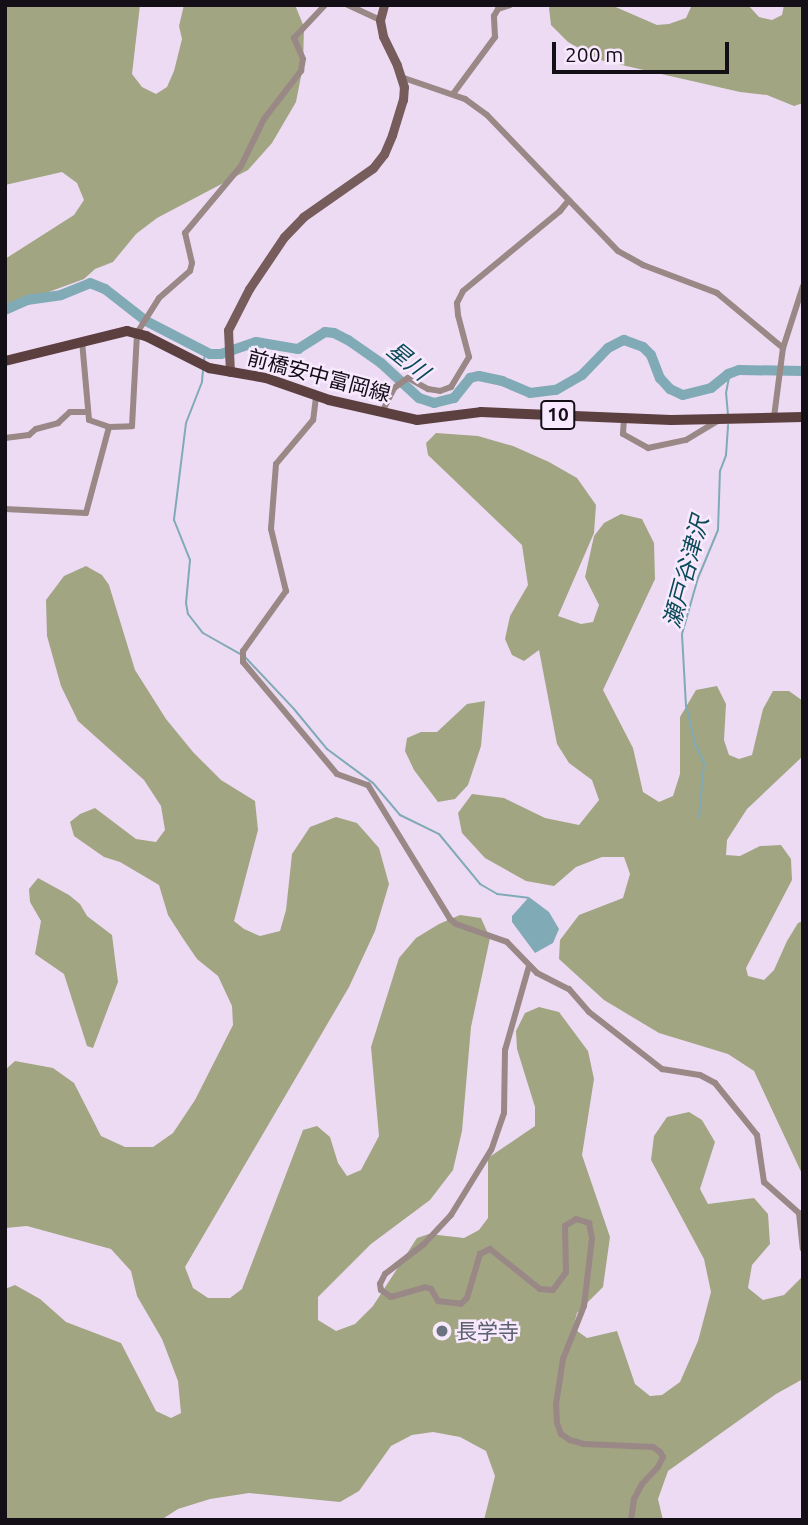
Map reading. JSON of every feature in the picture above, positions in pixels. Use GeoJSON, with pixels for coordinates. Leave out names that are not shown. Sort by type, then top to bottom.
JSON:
{"type":"FeatureCollection","features":[{"type":"Feature","properties":{"kind":"main road"},"geometry":{"type":"LineString","coordinates":[[5,360],[118,332],[138,333]]}},
{"type":"Feature","properties":{"kind":"main road","name":"前橋安中富岡線"},"geometry":{"type":"LineString","coordinates":[[138,333],[201,366],[230,367],[316,397],[429,420],[481,412],[718,421],[803,417]]}},
{"type":"Feature","properties":{"kind":"street"},"geometry":{"type":"LineString","coordinates":[[82,341],[89,419],[109,427],[132,426],[138,333],[159,298],[190,271],[192,263],[185,233],[241,166],[264,119],[301,71],[303,59],[294,38],[324,5]]}},
{"type":"Feature","properties":{"kind":"street"},"geometry":{"type":"LineString","coordinates":[[348,5],[380,20]]}},
{"type":"Feature","properties":{"kind":"street"},"geometry":{"type":"LineString","coordinates":[[230,367],[228,330],[232,316],[284,237],[303,217],[362,178],[384,154],[403,100],[401,76],[383,36],[380,20],[384,5]]}},
{"type":"Feature","properties":{"kind":"street"},"geometry":{"type":"LineString","coordinates":[[453,94],[495,37],[494,16],[498,9],[510,5]]}},
{"type":"Feature","properties":{"kind":"street"},"geometry":{"type":"LineString","coordinates":[[401,76],[453,94],[486,115],[626,257],[717,293],[783,348]]}},
{"type":"Feature","properties":{"kind":"street"},"geometry":{"type":"LineString","coordinates":[[382,412],[394,388],[408,378],[428,389],[440,391],[451,387],[469,357],[458,316],[457,303],[463,291],[560,211],[569,200]]}},
{"type":"Feature","properties":{"kind":"street"},"geometry":{"type":"LineString","coordinates":[[774,417],[783,348],[803,286]]}},
{"type":"Feature","properties":{"kind":"street"},"geometry":{"type":"LineString","coordinates":[[316,397],[313,420],[276,464],[271,529],[286,592],[246,646],[241,659],[337,774],[368,785],[450,919],[456,924],[508,942],[521,953],[529,966],[569,989],[589,1012],[662,1069],[700,1075],[715,1083],[751,1123],[757,1135],[764,1182],[799,1213],[803,1249]]}},
{"type":"Feature","properties":{"kind":"street"},"geometry":{"type":"LineString","coordinates":[[5,438],[29,435],[37,429],[58,423],[70,412],[87,412]]}},
{"type":"Feature","properties":{"kind":"street"},"geometry":{"type":"LineString","coordinates":[[624,419],[623,434],[648,448],[687,440],[718,421]]}},
{"type":"Feature","properties":{"kind":"street"},"geometry":{"type":"LineString","coordinates":[[5,509],[86,513],[109,427]]}},
{"type":"Feature","properties":{"kind":"street"},"geometry":{"type":"LineString","coordinates":[[529,966],[505,1050],[504,1113],[491,1150],[451,1215],[424,1244],[385,1274],[380,1284],[381,1290],[391,1297],[425,1287],[431,1289],[438,1301],[461,1304],[467,1298],[480,1254],[490,1250],[540,1289],[553,1290],[566,1272],[565,1226],[576,1219],[589,1223],[592,1238],[584,1306],[563,1359],[556,1404],[557,1423],[561,1434],[584,1444],[653,1447],[660,1452],[663,1457],[634,1499],[631,1520]]}},
{"type":"Feature","properties":{"kind":"shaded area"},"geometry":{"type":"Polygon","coordinates":[[[5,5],[140,5],[132,74],[142,87],[156,94],[167,87],[174,71],[182,39],[179,26],[184,5],[295,5],[304,27],[303,66],[296,102],[272,143],[248,170],[157,218],[136,234],[113,262],[95,269],[84,279],[5,308],[5,259],[74,215],[84,200],[77,183],[62,172],[5,185],[5,5]]]}},
{"type":"Feature","properties":{"kind":"shaded area"},"geometry":{"type":"Polygon","coordinates":[[[551,5],[611,5],[657,25],[686,18],[692,5],[748,5],[759,17],[772,20],[782,15],[784,5],[803,5],[803,103],[794,106],[767,95],[740,92],[600,60],[568,42],[551,25],[551,5]]]}},
{"type":"Feature","properties":{"kind":"shaded area"},"geometry":{"type":"Polygon","coordinates":[[[436,433],[478,436],[513,446],[549,462],[577,478],[596,505],[594,533],[558,616],[581,624],[593,622],[599,605],[585,577],[594,536],[604,523],[621,514],[642,519],[654,543],[655,579],[603,690],[633,748],[643,792],[659,802],[673,796],[680,774],[680,717],[696,690],[717,686],[726,704],[724,740],[729,755],[739,759],[752,755],[763,709],[773,691],[789,691],[803,701],[803,756],[747,809],[727,840],[726,855],[740,856],[760,846],[781,845],[791,859],[792,880],[746,968],[748,976],[764,980],[774,970],[798,923],[803,921],[803,1176],[754,1071],[728,1054],[659,1033],[604,1000],[559,959],[560,940],[579,915],[623,898],[630,874],[624,857],[602,857],[576,867],[554,886],[526,881],[485,858],[462,833],[458,813],[472,794],[504,798],[545,818],[579,825],[599,800],[592,780],[569,763],[557,744],[539,650],[524,661],[512,655],[505,639],[510,616],[528,585],[522,545],[428,455],[426,443],[436,433]]]}},
{"type":"Feature","properties":{"kind":"shaded area"},"geometry":{"type":"Polygon","coordinates":[[[86,566],[102,575],[109,585],[135,670],[166,719],[221,780],[255,801],[258,830],[234,921],[260,936],[280,931],[286,910],[292,854],[310,827],[336,817],[357,823],[379,848],[389,884],[375,931],[349,987],[185,1267],[193,1288],[208,1298],[230,1298],[242,1289],[303,1130],[317,1126],[330,1137],[338,1163],[347,1176],[361,1170],[379,1136],[371,1047],[399,958],[416,938],[439,924],[460,915],[481,918],[490,938],[471,1027],[462,1131],[453,1170],[430,1200],[371,1244],[318,1297],[318,1320],[336,1331],[355,1324],[373,1306],[417,1238],[429,1234],[464,1238],[479,1230],[488,1218],[488,1158],[535,1126],[535,1107],[517,1049],[516,1031],[525,1013],[539,1007],[559,1012],[588,1051],[594,1079],[582,1155],[610,1237],[603,1287],[577,1313],[573,1328],[587,1338],[617,1331],[635,1384],[650,1396],[662,1395],[680,1382],[698,1341],[711,1292],[704,1259],[651,1160],[654,1136],[667,1117],[689,1112],[702,1120],[715,1142],[700,1189],[708,1204],[754,1198],[768,1214],[770,1244],[752,1265],[748,1288],[763,1300],[784,1295],[803,1276],[803,1379],[776,1394],[668,1471],[658,1499],[663,1520],[484,1520],[495,1476],[486,1451],[460,1437],[433,1432],[412,1435],[391,1446],[359,1491],[340,1502],[249,1493],[210,1499],[178,1509],[161,1520],[5,1520],[5,1289],[15,1285],[40,1299],[66,1322],[121,1343],[156,1411],[171,1418],[181,1413],[178,1381],[162,1339],[137,1296],[131,1271],[111,1249],[27,1226],[5,1228],[5,1070],[15,1061],[53,1068],[74,1083],[101,1136],[125,1147],[153,1147],[173,1133],[195,1100],[233,1025],[232,1006],[218,976],[197,959],[182,937],[168,915],[159,885],[120,862],[104,857],[74,836],[70,822],[95,808],[136,839],[156,842],[165,830],[161,806],[144,780],[78,721],[61,686],[47,636],[46,600],[64,576],[86,566]]]}},
{"type":"Feature","properties":{"kind":"shaded area"},"geometry":{"type":"Polygon","coordinates":[[[485,701],[481,746],[468,785],[455,799],[438,802],[414,770],[405,751],[407,738],[421,732],[437,732],[467,704],[485,701]]]}},
{"type":"Feature","properties":{"kind":"shaded area"},"geometry":{"type":"Polygon","coordinates":[[[38,878],[69,895],[80,904],[87,916],[112,935],[118,982],[93,1048],[87,1046],[64,974],[35,954],[41,921],[30,902],[29,889],[38,878]]]}},
{"type":"Feature","properties":{"kind":"shaded area"},"geometry":{"type":"Polygon","coordinates":[[[529,897],[549,912],[559,929],[553,943],[535,953],[512,922],[512,916],[529,897]]]}},
{"type":"Feature","properties":{"kind":"waterway","name":"星川"},"geometry":{"type":"LineString","coordinates":[[5,310],[27,300],[61,295],[90,283],[105,289],[146,321],[210,354],[221,354],[256,342],[298,349],[325,332],[334,333],[381,363],[419,398],[434,403],[454,398],[470,378],[479,376],[502,381],[530,393],[556,390],[582,375],[608,348],[624,340],[643,347],[651,355],[660,378],[670,389],[683,395],[711,388],[728,374],[739,370],[803,371]]}},
{"type":"Feature","properties":{"kind":"waterway"},"geometry":{"type":"LineString","coordinates":[[204,361],[205,353]]}},
{"type":"Feature","properties":{"kind":"waterway"},"geometry":{"type":"LineString","coordinates":[[203,370],[202,382],[186,423],[174,520],[190,560],[186,603],[188,614],[203,633],[240,654]]}},
{"type":"Feature","properties":{"kind":"waterway","name":"瀬戸谷津沢"},"geometry":{"type":"LineString","coordinates":[[728,415],[726,393],[730,373]]}},
{"type":"Feature","properties":{"kind":"waterway","name":"瀬戸谷津沢"},"geometry":{"type":"LineString","coordinates":[[699,818],[704,763],[695,744],[686,706],[682,634],[698,578],[718,530],[720,471],[726,455],[728,425]]}},
{"type":"Feature","properties":{"kind":"waterway"},"geometry":{"type":"LineString","coordinates":[[245,657],[327,749],[373,783],[400,815],[439,834],[480,884],[497,894],[528,898]]}},
{"type":"Feature","properties":{"kind":"place","name":"長学寺"},"geometry":{"type":"Point","coordinates":[442,1331]}}]}
